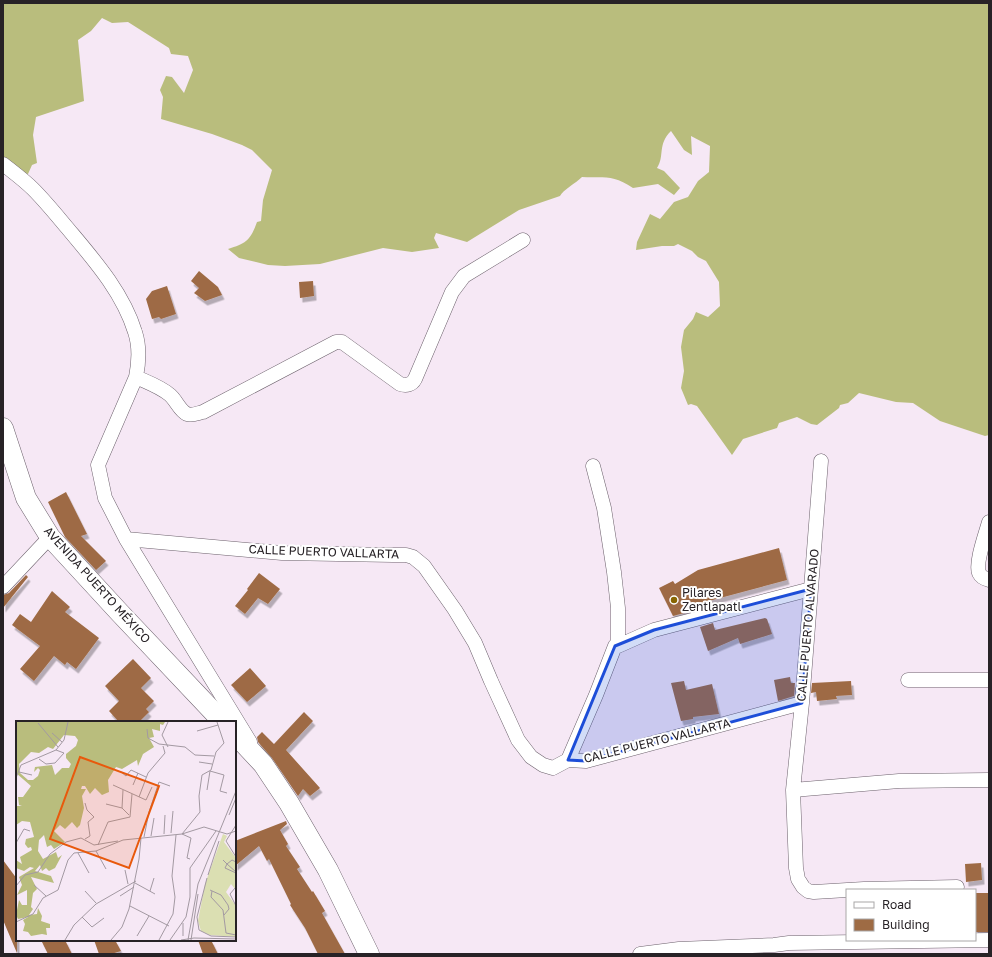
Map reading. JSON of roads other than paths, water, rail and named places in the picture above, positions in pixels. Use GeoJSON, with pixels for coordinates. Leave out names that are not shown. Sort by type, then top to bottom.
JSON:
{"type":"FeatureCollection","features":[{"type":"Feature","properties":{"kind":"main road","name":"AVENIDA PUERTO MÉXICO"},"geometry":{"type":"LineString","coordinates":[[3,428],[26,498],[50,537],[222,721]]}},
{"type":"Feature","properties":{"kind":"main road"},"geometry":{"type":"LineString","coordinates":[[236,735],[264,764],[289,803],[328,870],[369,954]]}},
{"type":"Feature","properties":{"kind":"street"},"geometry":{"type":"LineString","coordinates":[[3,164],[33,189],[57,216],[98,265],[127,308],[136,333],[139,349],[139,363],[136,377],[98,465],[105,498],[126,540],[264,764]]}},
{"type":"Feature","properties":{"kind":"street"},"geometry":{"type":"LineString","coordinates":[[136,377],[165,391],[187,414],[192,415],[203,412],[336,342],[342,342],[400,384],[409,384],[415,379],[452,292],[457,284],[464,276],[523,240]]}},
{"type":"Feature","properties":{"kind":"street","name":"CALLE PUERTO ALVARADO"},"geometry":{"type":"LineString","coordinates":[[822,461],[802,703],[793,790],[796,868],[798,879],[808,891],[846,890]]}},
{"type":"Feature","properties":{"kind":"street"},"geometry":{"type":"LineString","coordinates":[[593,466],[604,508],[614,572],[618,608],[618,646]]}},
{"type":"Feature","properties":{"kind":"street"},"geometry":{"type":"LineString","coordinates":[[989,522],[978,567],[978,572],[989,580]]}},
{"type":"Feature","properties":{"kind":"street"},"geometry":{"type":"LineString","coordinates":[[3,587],[50,537]]}},
{"type":"Feature","properties":{"kind":"street","name":"CALLE PUERTO VALLARTA"},"geometry":{"type":"LineString","coordinates":[[126,540],[282,553],[393,554],[413,557],[424,566],[455,610],[475,642],[509,721],[525,750],[532,757],[553,768],[568,760],[586,761],[802,703]]}},
{"type":"Feature","properties":{"kind":"street"},"geometry":{"type":"LineString","coordinates":[[568,760],[596,696],[615,646],[654,630],[811,589]]}},
{"type":"Feature","properties":{"kind":"street"},"geometry":{"type":"LineString","coordinates":[[908,680],[989,680]]}},
{"type":"Feature","properties":{"kind":"street"},"geometry":{"type":"LineString","coordinates":[[793,790],[900,782],[989,780]]}},
{"type":"Feature","properties":{"kind":"street"},"geometry":{"type":"LineString","coordinates":[[864,889],[957,887]]}},
{"type":"Feature","properties":{"kind":"street"},"geometry":{"type":"LineString","coordinates":[[976,940],[989,940]]}},
{"type":"Feature","properties":{"kind":"street"},"geometry":{"type":"LineString","coordinates":[[640,954],[680,949],[774,946],[789,943],[873,944],[960,941]]}},
{"type":"Feature","properties":{"kind":"place","name":"Pilares Zentlapatl"},"geometry":{"type":"Point","coordinates":[674,600]}}]}
